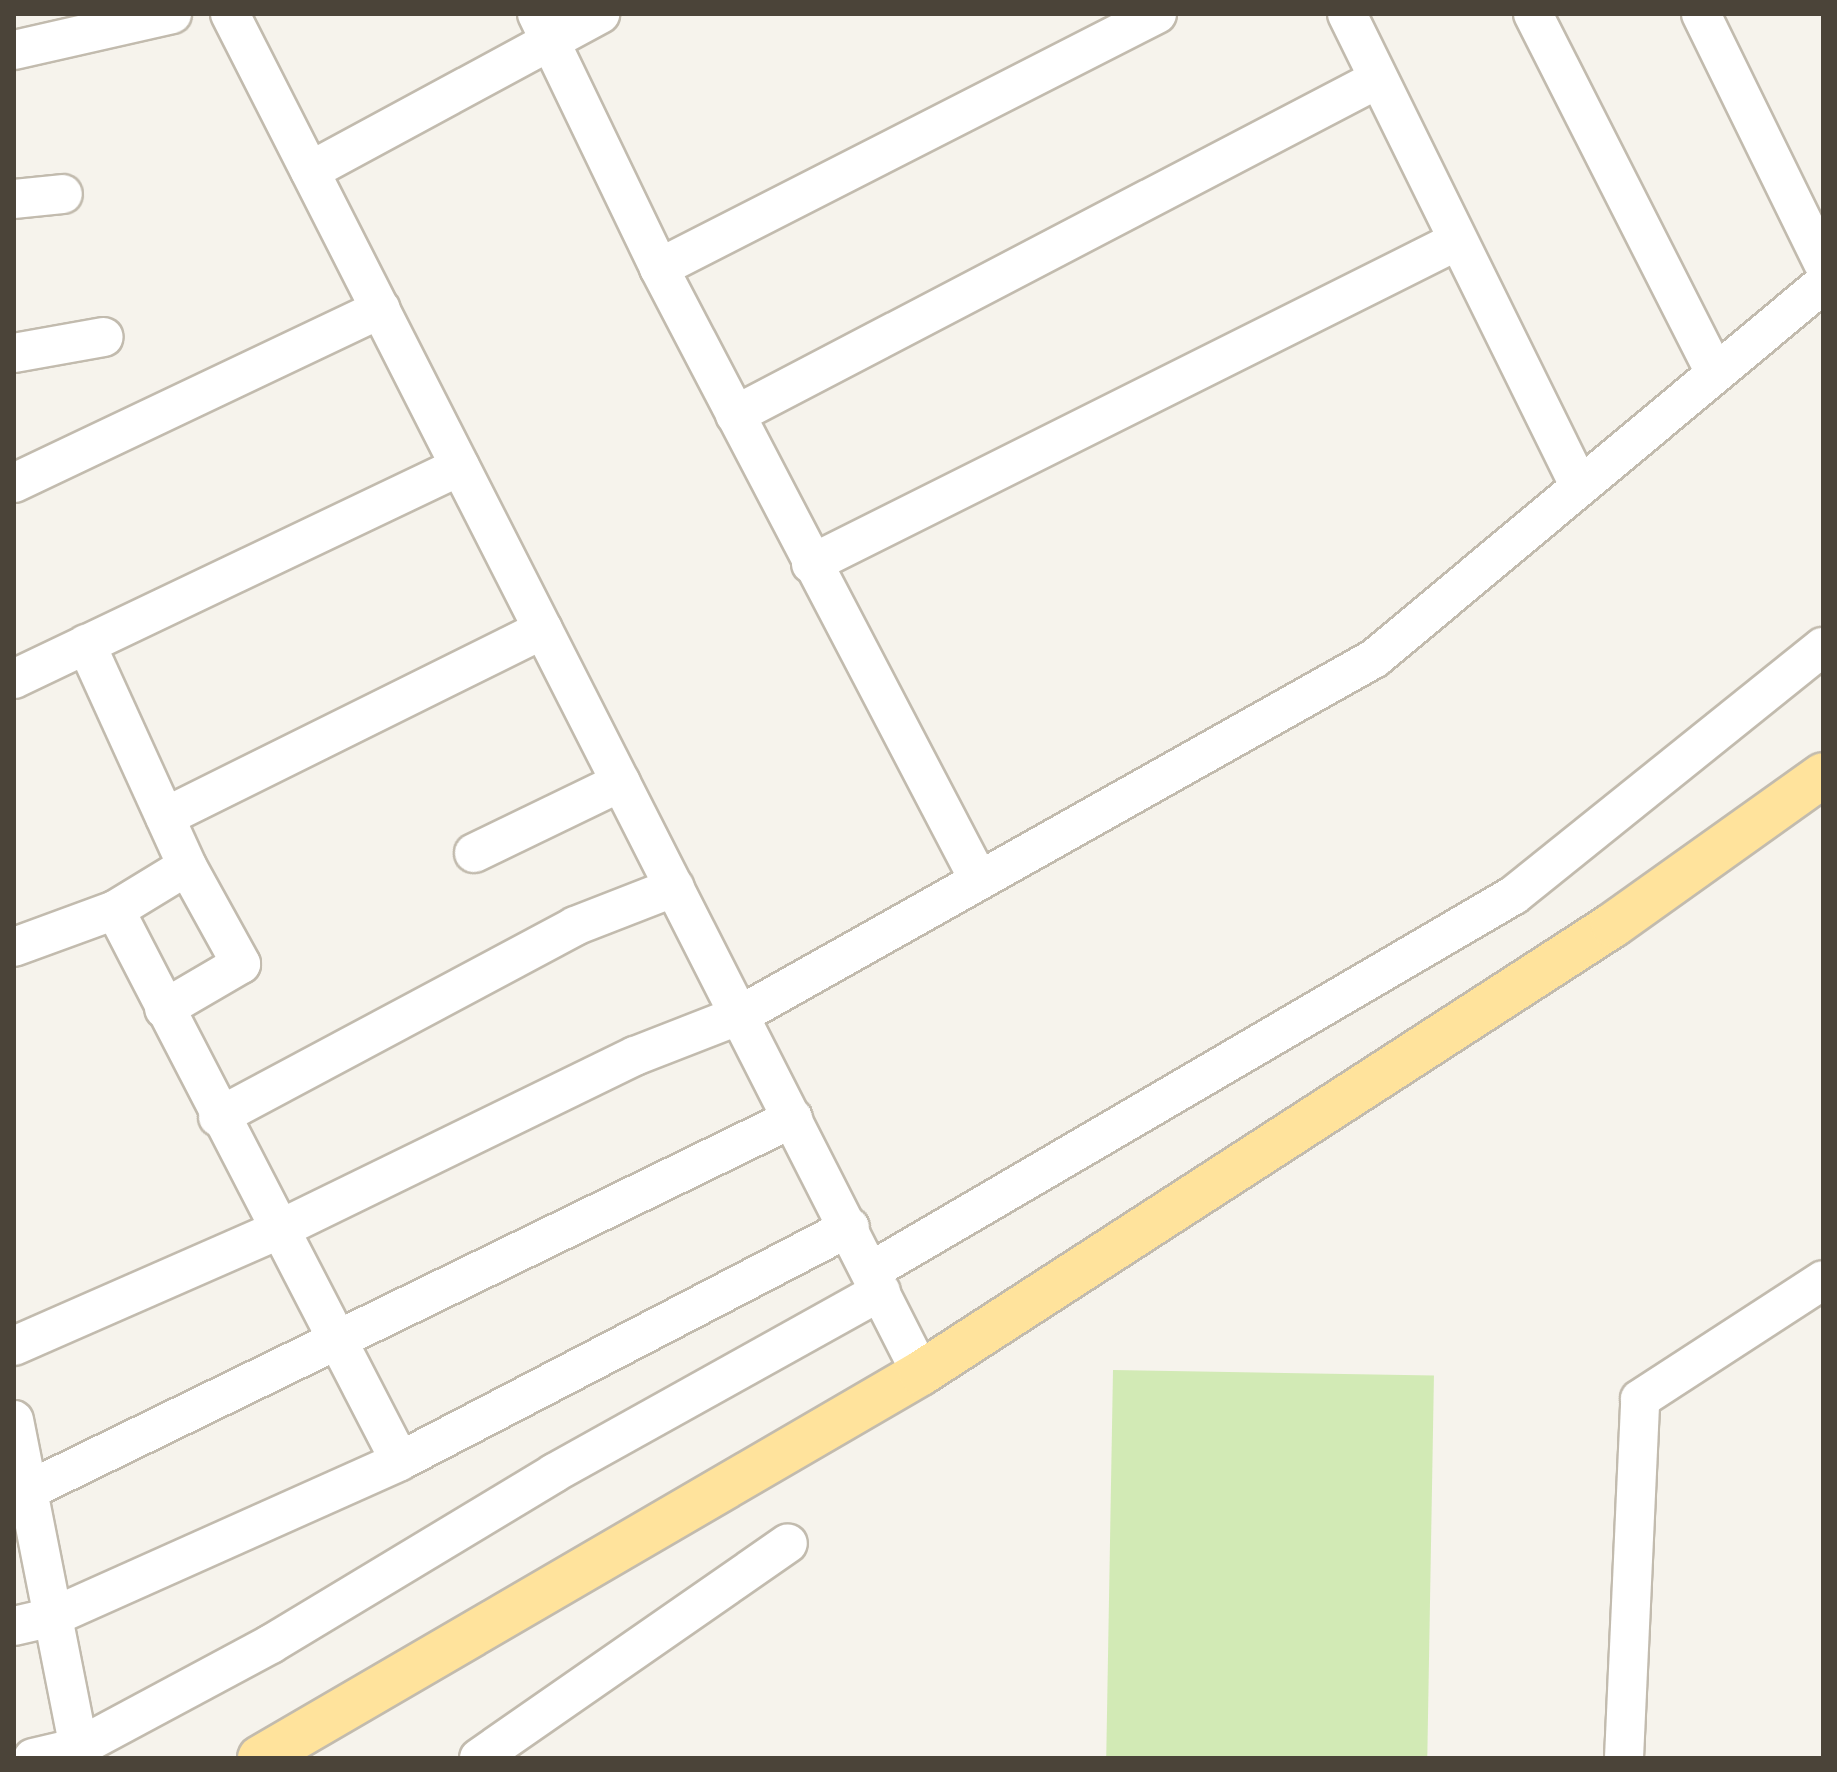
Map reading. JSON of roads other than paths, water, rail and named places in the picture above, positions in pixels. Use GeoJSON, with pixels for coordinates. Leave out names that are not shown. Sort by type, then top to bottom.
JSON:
{"type":"FeatureCollection","features":[{"type":"Feature","properties":{"kind":"main road"},"geometry":{"type":"LineString","coordinates":[[260,1758],[921,1373],[1613,925],[1823,775]]}},
{"type":"Feature","properties":{"kind":"street"},"geometry":{"type":"LineString","coordinates":[[14,50],[172,14]]}},
{"type":"Feature","properties":{"kind":"street"},"geometry":{"type":"LineString","coordinates":[[230,14],[850,1227],[921,1373]]}},
{"type":"Feature","properties":{"kind":"street"},"geometry":{"type":"LineString","coordinates":[[310,171],[544,26],[600,14]]}},
{"type":"Feature","properties":{"kind":"street"},"geometry":{"type":"LineString","coordinates":[[659,268],[1157,14]]}},
{"type":"Feature","properties":{"kind":"street"},"geometry":{"type":"LineString","coordinates":[[1347,14],[1578,483]]}},
{"type":"Feature","properties":{"kind":"street"},"geometry":{"type":"LineString","coordinates":[[1533,14],[1713,369]]}},
{"type":"Feature","properties":{"kind":"street"},"geometry":{"type":"LineString","coordinates":[[1701,14],[1823,263]]}},
{"type":"Feature","properties":{"kind":"street"},"geometry":{"type":"LineString","coordinates":[[544,26],[659,268],[811,564],[979,880]]}},
{"type":"Feature","properties":{"kind":"street"},"geometry":{"type":"LineString","coordinates":[[735,415],[1378,79]]}},
{"type":"Feature","properties":{"kind":"street"},"geometry":{"type":"LineString","coordinates":[[14,199],[63,194]]}},
{"type":"Feature","properties":{"kind":"street"},"geometry":{"type":"LineString","coordinates":[[811,564],[1457,241]]}},
{"type":"Feature","properties":{"kind":"street"},"geometry":{"type":"LineString","coordinates":[[14,1346],[278,1230],[635,1056],[740,1015],[1375,658],[1713,369],[1823,284]]}},
{"type":"Feature","properties":{"kind":"street"},"geometry":{"type":"LineString","coordinates":[[14,483],[217,393],[381,309]]}},
{"type":"Feature","properties":{"kind":"street"},"geometry":{"type":"LineString","coordinates":[[14,353],[104,337]]}},
{"type":"Feature","properties":{"kind":"street"},"geometry":{"type":"LineString","coordinates":[[14,679],[460,466]]}},
{"type":"Feature","properties":{"kind":"street"},"geometry":{"type":"LineString","coordinates":[[165,817],[543,629]]}},
{"type":"Feature","properties":{"kind":"street"},"geometry":{"type":"LineString","coordinates":[[86,644],[187,866],[241,964],[164,1009]]}},
{"type":"Feature","properties":{"kind":"street"},"geometry":{"type":"LineString","coordinates":[[33,1758],[80,1752],[271,1644],[1514,895],[1823,647]]}},
{"type":"Feature","properties":{"kind":"street"},"geometry":{"type":"LineString","coordinates":[[474,853],[621,782]]}},
{"type":"Feature","properties":{"kind":"street"},"geometry":{"type":"LineString","coordinates":[[17,939],[115,910],[187,866]]}},
{"type":"Feature","properties":{"kind":"street"},"geometry":{"type":"LineString","coordinates":[[218,1117],[575,926],[675,887]]}},
{"type":"Feature","properties":{"kind":"street"},"geometry":{"type":"LineString","coordinates":[[115,910],[218,1117],[400,1461]]}},
{"type":"Feature","properties":{"kind":"street"},"geometry":{"type":"LineString","coordinates":[[21,1482],[338,1345],[699,1157],[793,1118]]}},
{"type":"Feature","properties":{"kind":"street"},"geometry":{"type":"LineString","coordinates":[[14,1626],[52,1617],[400,1461],[850,1227]]}},
{"type":"Feature","properties":{"kind":"street"},"geometry":{"type":"LineString","coordinates":[[1624,1758],[1640,1399],[1823,1280]]}},
{"type":"Feature","properties":{"kind":"street"},"geometry":{"type":"LineString","coordinates":[[14,1420],[21,1482],[80,1752]]}},
{"type":"Feature","properties":{"kind":"street"},"geometry":{"type":"LineString","coordinates":[[479,1758],[788,1543]]}}]}
